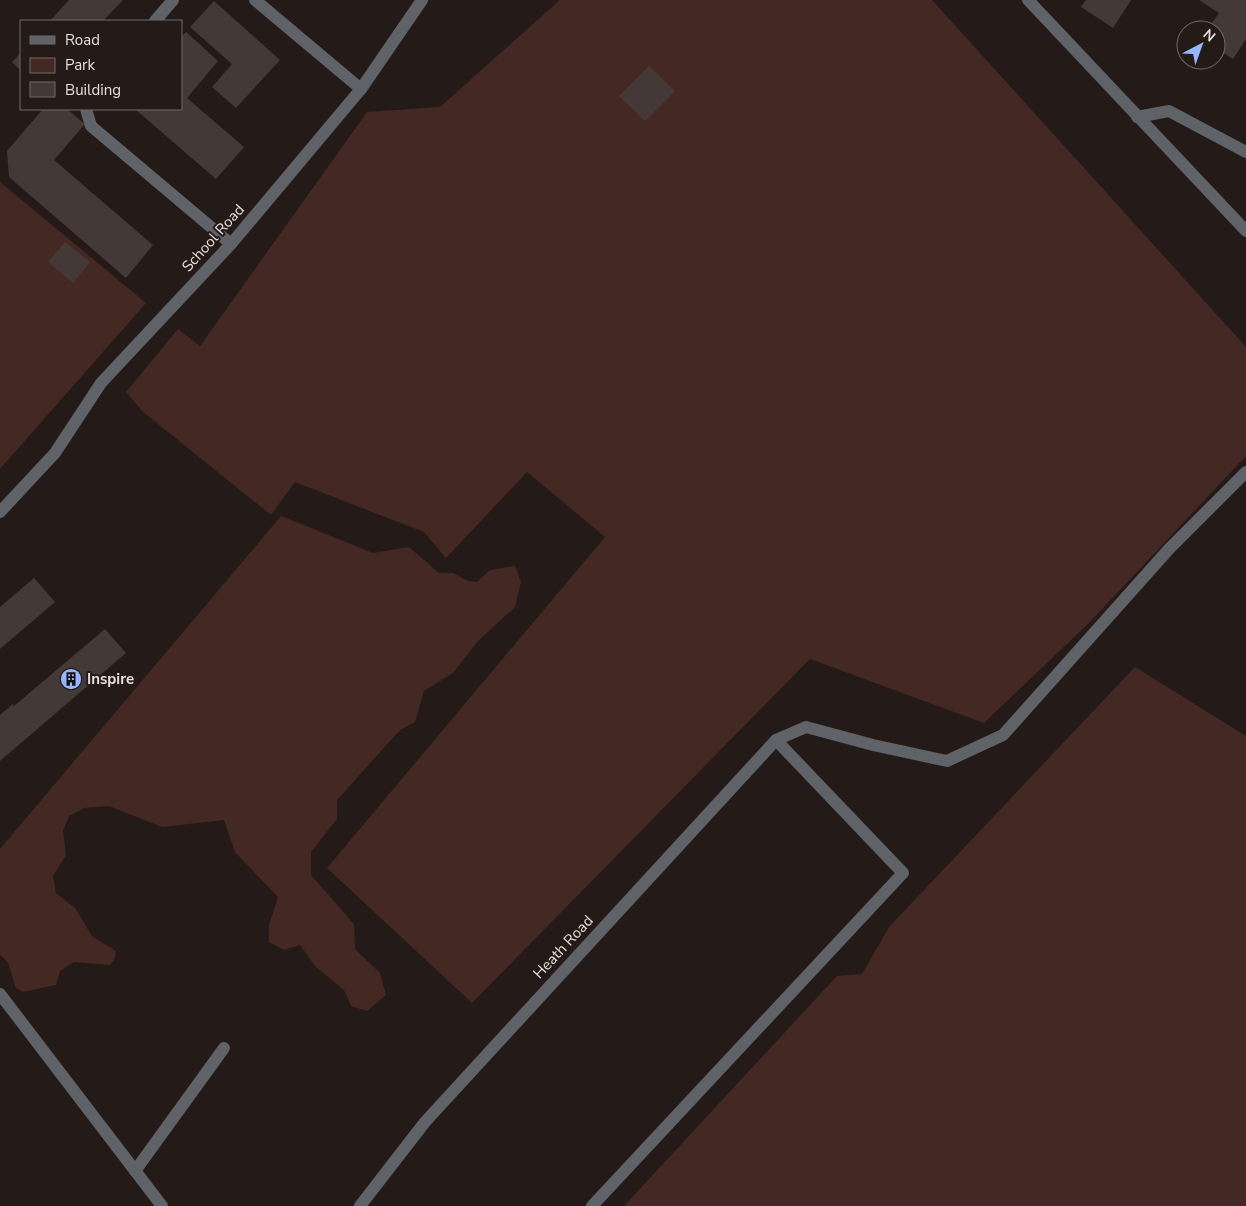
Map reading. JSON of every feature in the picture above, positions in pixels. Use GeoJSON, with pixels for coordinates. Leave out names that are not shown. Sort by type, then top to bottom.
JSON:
{"type":"FeatureCollection","features":[{"type":"Feature","properties":{"kind":"street"},"geometry":{"type":"LineString","coordinates":[[155,20],[173,0]]}},
{"type":"Feature","properties":{"kind":"street"},"geometry":{"type":"LineString","coordinates":[[255,0],[360,89]]}},
{"type":"Feature","properties":{"kind":"street","name":"School Road"},"geometry":{"type":"LineString","coordinates":[[0,512],[54,453],[101,383],[231,244],[360,89],[422,0]]}},
{"type":"Feature","properties":{"kind":"street"},"geometry":{"type":"LineString","coordinates":[[1028,0],[1246,231]]}},
{"type":"Feature","properties":{"kind":"street"},"geometry":{"type":"LineString","coordinates":[[86,110],[91,126],[231,244]]}},
{"type":"Feature","properties":{"kind":"street"},"geometry":{"type":"LineString","coordinates":[[1137,117],[1169,111],[1246,152]]}},
{"type":"Feature","properties":{"kind":"street","name":"Heath Road"},"geometry":{"type":"LineString","coordinates":[[360,1206],[425,1122],[776,740],[806,727],[873,745],[947,761],[1003,735],[1169,549],[1246,472]]}},
{"type":"Feature","properties":{"kind":"street"},"geometry":{"type":"LineString","coordinates":[[592,1206],[902,874],[776,740]]}},
{"type":"Feature","properties":{"kind":"street"},"geometry":{"type":"LineString","coordinates":[[0,994],[162,1206]]}},
{"type":"Feature","properties":{"kind":"street"},"geometry":{"type":"LineString","coordinates":[[135,1171],[224,1048]]}},
{"type":"Feature","properties":{"kind":"green space"},"geometry":{"type":"Polygon","coordinates":[[[560,0],[932,0],[1246,347],[1246,456],[1089,623],[984,723],[810,659],[472,1003],[327,868],[605,537],[527,472],[446,558],[424,532],[295,482],[271,515],[142,411],[126,392],[178,329],[200,346],[367,112],[440,107],[560,0]]]}},
{"type":"Feature","properties":{"kind":"green space"},"geometry":{"type":"Polygon","coordinates":[[[0,182],[146,303],[0,469],[0,182]]]}},
{"type":"Feature","properties":{"kind":"green space"},"geometry":{"type":"Polygon","coordinates":[[[281,516],[373,553],[409,547],[439,573],[453,573],[468,581],[477,582],[490,570],[515,566],[521,582],[515,607],[478,641],[453,673],[424,691],[415,722],[400,730],[337,800],[337,819],[311,852],[311,875],[354,924],[355,949],[380,973],[386,995],[367,1011],[351,1006],[344,990],[315,966],[300,945],[284,950],[269,942],[269,925],[278,897],[235,852],[224,820],[162,827],[109,806],[84,808],[69,816],[63,831],[66,855],[53,876],[56,893],[75,908],[92,936],[116,951],[115,958],[110,965],[74,962],[60,971],[56,985],[23,992],[16,988],[8,963],[0,954],[0,849],[281,516]]]}},
{"type":"Feature","properties":{"kind":"green space"},"geometry":{"type":"Polygon","coordinates":[[[1135,667],[1246,736],[1246,1206],[624,1206],[837,976],[862,974],[889,927],[1135,667]]]}},
{"type":"Feature","properties":{"kind":"building"},"geometry":{"type":"Polygon","coordinates":[[[69,0],[123,0],[104,20],[51,20],[69,0]]]}},
{"type":"Feature","properties":{"kind":"building"},"geometry":{"type":"Polygon","coordinates":[[[1086,0],[1131,0],[1113,28],[1081,7],[1086,0]]]}},
{"type":"Feature","properties":{"kind":"building"},"geometry":{"type":"Polygon","coordinates":[[[1199,0],[1246,0],[1246,39],[1233,59],[1226,54],[1226,20],[1214,20],[1219,13],[1199,0]]]}},
{"type":"Feature","properties":{"kind":"building"},"geometry":{"type":"Polygon","coordinates":[[[214,1],[280,60],[236,108],[212,87],[232,64],[190,27],[214,1]]]}},
{"type":"Feature","properties":{"kind":"building"},"geometry":{"type":"Polygon","coordinates":[[[186,32],[218,61],[187,98],[244,147],[216,179],[136,110],[182,110],[182,36],[186,32]]]}},
{"type":"Feature","properties":{"kind":"building"},"geometry":{"type":"Polygon","coordinates":[[[20,54],[20,70],[12,62],[20,54]]]}},
{"type":"Feature","properties":{"kind":"building"},"geometry":{"type":"Polygon","coordinates":[[[649,66],[675,91],[645,121],[619,96],[649,66]]]}},
{"type":"Feature","properties":{"kind":"building"},"geometry":{"type":"Polygon","coordinates":[[[42,110],[68,110],[85,124],[54,160],[153,245],[126,278],[9,177],[7,151],[42,110]]]}},
{"type":"Feature","properties":{"kind":"building"},"geometry":{"type":"Polygon","coordinates":[[[65,242],[90,262],[73,283],[48,262],[65,242]]]}},
{"type":"Feature","properties":{"kind":"building"},"geometry":{"type":"Polygon","coordinates":[[[34,578],[55,602],[0,649],[0,607],[34,578]]]}},
{"type":"Feature","properties":{"kind":"building","name":"Inspire"},"geometry":{"type":"Polygon","coordinates":[[[105,629],[126,653],[0,761],[0,715],[13,704],[14,706],[105,629]]]}},
{"type":"Feature","properties":{"kind":"place","name":"Inspire"},"geometry":{"type":"Point","coordinates":[71,679]}}]}
